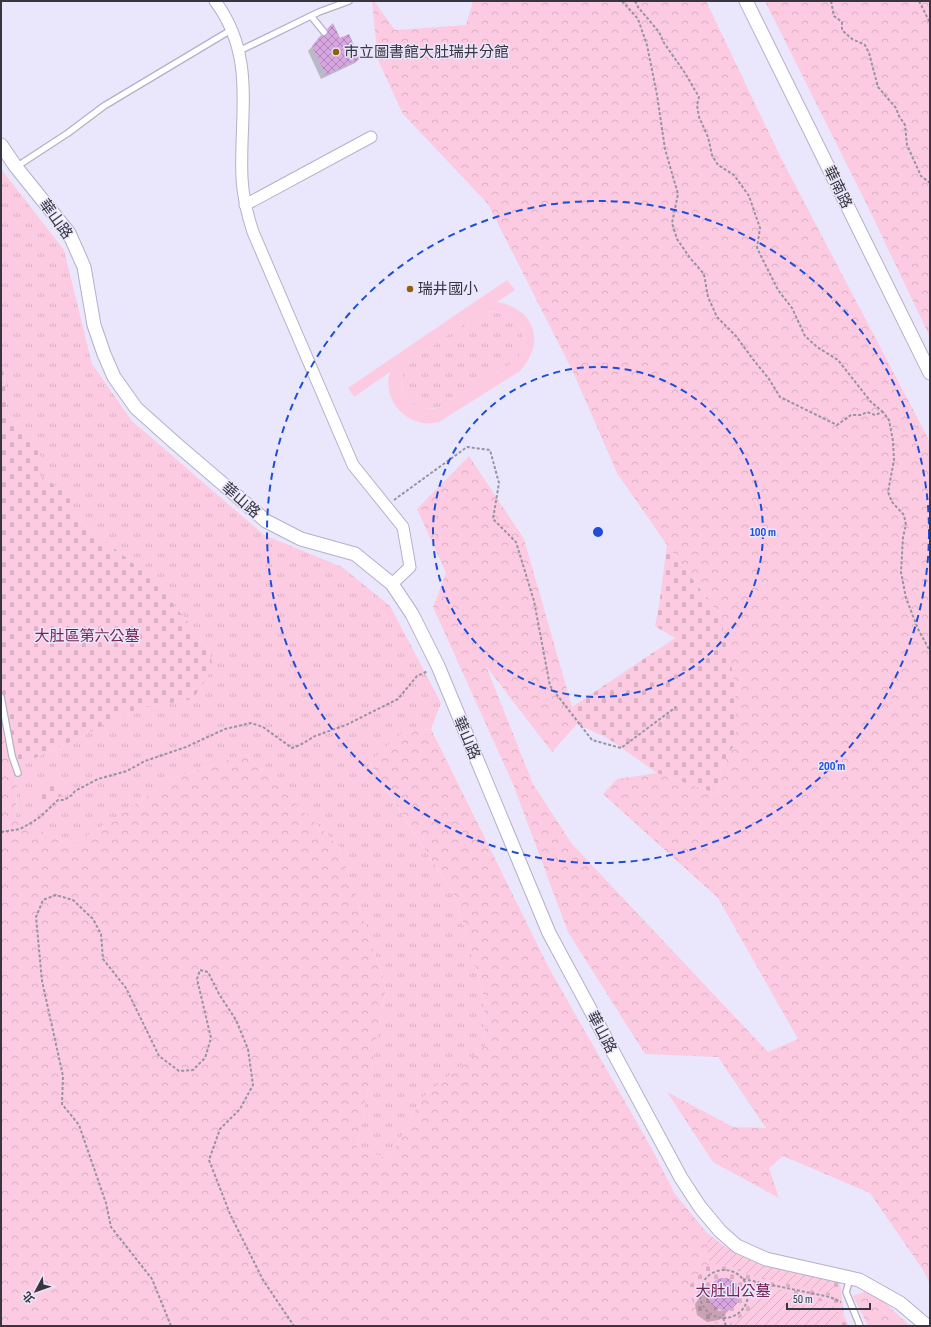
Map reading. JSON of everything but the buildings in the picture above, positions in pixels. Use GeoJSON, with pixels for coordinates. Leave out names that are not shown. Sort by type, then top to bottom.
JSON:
{"type":"FeatureCollection","features":[{"type":"Feature","properties":{"kind":"street"},"geometry":{"type":"LineString","coordinates":[[215,1],[231,30],[239,51],[244,85],[242,178],[245,205],[253,232],[354,465],[403,527],[410,567],[392,584]]}},
{"type":"Feature","properties":{"kind":"street","name":"華南路"},"geometry":{"type":"LineString","coordinates":[[746,1],[930,374]]}},
{"type":"Feature","properties":{"kind":"street"},"geometry":{"type":"LineString","coordinates":[[245,205],[371,137]]}},
{"type":"Feature","properties":{"kind":"street","name":"華山路"},"geometry":{"type":"LineString","coordinates":[[1,145],[16,167],[69,233],[84,266],[94,325],[104,354],[114,377],[136,408],[266,521],[301,539],[355,554],[392,584],[412,614],[438,666],[549,933],[681,1178],[700,1207],[720,1231],[737,1246],[766,1259],[859,1280],[900,1303],[927,1326]]}},
{"type":"Feature","properties":{"kind":"lane"},"geometry":{"type":"LineString","coordinates":[[239,51],[311,16],[349,1]]}},
{"type":"Feature","properties":{"kind":"lane"},"geometry":{"type":"LineString","coordinates":[[311,16],[324,32]]}},
{"type":"Feature","properties":{"kind":"lane"},"geometry":{"type":"LineString","coordinates":[[16,167],[68,133],[104,106],[231,30]]}},
{"type":"Feature","properties":{"kind":"lane"},"geometry":{"type":"LineString","coordinates":[[1,698],[12,756],[18,773]]}},
{"type":"Feature","properties":{"kind":"lane"},"geometry":{"type":"LineString","coordinates":[[850,1279],[846,1292],[860,1326]]}},
{"type":"Feature","properties":{"kind":"path"},"geometry":{"type":"LineString","coordinates":[[622,1],[638,19],[647,45],[665,149],[678,194],[672,223],[677,239],[690,258],[704,274],[708,297],[717,317],[736,336],[769,379],[780,397],[837,425],[851,416],[861,415],[867,412],[875,415],[883,412]]}},
{"type":"Feature","properties":{"kind":"path"},"geometry":{"type":"LineString","coordinates":[[635,1],[638,7],[659,32],[664,43],[685,74],[698,97],[697,105],[699,117],[708,137],[712,155],[718,165],[734,175],[749,196],[760,228],[757,248],[778,290],[792,308],[806,336],[817,346],[838,360],[871,402],[890,420],[894,460],[888,492],[892,502],[904,515],[906,525],[903,537],[901,572],[906,598],[918,629],[930,651]]}},
{"type":"Feature","properties":{"kind":"path"},"geometry":{"type":"LineString","coordinates":[[831,1],[834,16],[842,22],[842,30],[852,39],[864,45],[869,53],[878,87],[896,108],[905,125],[907,145],[922,176],[930,183]]}},
{"type":"Feature","properties":{"kind":"path"},"geometry":{"type":"LineString","coordinates":[[919,1],[930,23]]}},
{"type":"Feature","properties":{"kind":"path"},"geometry":{"type":"LineString","coordinates":[[386,506],[467,447],[490,450],[498,483],[494,519],[516,542],[534,602],[550,686],[592,740],[621,748],[676,707]]}},
{"type":"Feature","properties":{"kind":"path"},"geometry":{"type":"LineString","coordinates":[[1,832],[20,829],[31,823],[40,817],[58,800],[64,800],[75,791],[98,779],[127,771],[145,761],[226,729],[251,723],[263,727],[292,748],[300,745],[315,736],[346,725],[398,699],[417,676],[438,666]]}},
{"type":"Feature","properties":{"kind":"path"},"geometry":{"type":"LineString","coordinates":[[170,1326],[152,1279],[111,1227],[106,1203],[79,1125],[62,1104],[63,1076],[42,981],[36,917],[43,900],[56,895],[73,900],[93,919],[101,934],[103,959],[126,988],[159,1056],[179,1071],[193,1070],[205,1058],[210,1038],[196,979],[200,970],[208,972],[219,994],[236,1020],[248,1049],[253,1086],[240,1109],[220,1130],[209,1160],[230,1214],[263,1280],[294,1326]]}},
{"type":"Feature","properties":{"kind":"path"},"geometry":{"type":"LineString","coordinates":[[743,1279],[748,1292],[746,1305],[736,1315],[723,1318],[710,1313],[702,1302],[700,1289],[707,1277],[718,1270],[732,1271],[743,1279],[830,1298],[851,1305]]}},
{"type":"Feature","properties":{"kind":"path"},"geometry":{"type":"LineString","coordinates":[[723,1318],[726,1326]]}},
{"type":"Feature","properties":{"kind":"green space"},"geometry":{"type":"Polygon","coordinates":[[[372,1],[374,1],[395,30],[466,25],[473,1],[706,1],[781,158],[930,442],[930,1284],[923,1270],[870,1193],[783,1156],[769,1168],[779,1198],[713,1162],[667,1092],[733,1127],[766,1128],[718,1057],[645,1054],[568,932],[513,784],[433,607],[446,573],[417,509],[469,456],[524,539],[577,724],[552,752],[486,666],[533,784],[572,844],[768,1052],[798,1039],[718,898],[603,794],[617,779],[657,773],[718,794],[721,768],[736,742],[720,616],[667,545],[617,473],[574,374],[488,204],[403,114],[378,60],[372,1]]]}},
{"type":"Feature","properties":{"kind":"green space"},"geometry":{"type":"Polygon","coordinates":[[[765,1],[930,1],[930,337],[869,209],[765,1]]]}},
{"type":"Feature","properties":{"kind":"green space"},"geometry":{"type":"Polygon","coordinates":[[[1,169],[64,250],[92,364],[132,421],[264,535],[342,567],[390,606],[441,703],[431,729],[402,733],[369,763],[456,898],[484,997],[485,1046],[422,1098],[389,1159],[357,1148],[386,987],[339,846],[245,754],[176,777],[72,846],[16,819],[17,784],[9,761],[22,764],[83,736],[118,716],[141,708],[193,699],[209,649],[154,580],[71,514],[71,501],[67,493],[40,476],[32,442],[14,424],[7,412],[4,375],[1,360],[1,169]]]}},
{"type":"Feature","properties":{"kind":"green space"},"geometry":{"type":"Polygon","coordinates":[[[507,280],[515,290],[497,302],[510,306],[528,319],[534,338],[533,349],[528,360],[520,371],[439,422],[423,423],[414,421],[400,411],[391,397],[388,381],[390,372],[354,397],[348,388],[507,280]],[[488,311],[479,314],[410,361],[403,375],[402,381],[402,388],[408,400],[413,404],[430,409],[440,407],[514,362],[521,353],[524,344],[523,336],[515,321],[498,312],[488,311]]]}},
{"type":"Feature","properties":{"kind":"green space"},"geometry":{"type":"Polygon","coordinates":[[[488,311],[498,312],[507,316],[515,321],[520,328],[524,344],[521,353],[514,362],[440,407],[429,409],[419,407],[412,403],[406,397],[402,380],[404,371],[410,361],[479,314],[488,311]]]}},
{"type":"Feature","properties":{"kind":"green space","name":"大肚區第六公墓"},"geometry":{"type":"Polygon","coordinates":[[[1,360],[4,375],[7,412],[14,424],[32,442],[42,458],[40,476],[67,493],[71,501],[71,514],[154,580],[209,649],[213,668],[193,699],[141,708],[119,716],[83,736],[22,764],[9,761],[10,748],[5,712],[1,712],[1,360]]]}},
{"type":"Feature","properties":{"kind":"green space"},"geometry":{"type":"Polygon","coordinates":[[[667,545],[720,616],[735,684],[736,742],[721,768],[718,794],[657,773],[609,739],[577,724],[572,707],[675,638],[655,626],[667,545]]]}},
{"type":"Feature","properties":{"kind":"green space"},"geometry":{"type":"Polygon","coordinates":[[[1,712],[5,712],[10,748],[9,761],[17,784],[16,819],[72,846],[176,777],[245,754],[339,846],[386,987],[357,1148],[389,1159],[422,1098],[485,1046],[484,997],[456,898],[369,762],[402,733],[431,729],[549,968],[652,1149],[675,1194],[707,1233],[709,1264],[721,1326],[1,1326],[1,712]]]}},
{"type":"Feature","properties":{"kind":"green space"},"geometry":{"type":"Polygon","coordinates":[[[54,777],[67,795],[38,802],[35,794],[54,777]]]}},
{"type":"Feature","properties":{"kind":"green space","name":"大肚山公墓"},"geometry":{"type":"Polygon","coordinates":[[[707,1233],[725,1247],[758,1262],[840,1282],[844,1316],[849,1326],[721,1326],[720,1324],[701,1320],[687,1288],[709,1264],[707,1233]]]}},
{"type":"Feature","properties":{"kind":"green space"},"geometry":{"type":"Polygon","coordinates":[[[707,1233],[725,1247],[758,1262],[834,1280],[833,1294],[745,1274],[733,1267],[709,1264],[707,1233]]]}},
{"type":"Feature","properties":{"kind":"green space"},"geometry":{"type":"Polygon","coordinates":[[[753,1284],[829,1303],[837,1307],[839,1316],[833,1324],[825,1326],[732,1326],[731,1323],[748,1312],[751,1308],[753,1299],[753,1284]]]}},
{"type":"Feature","properties":{"kind":"green space"},"geometry":{"type":"Polygon","coordinates":[[[867,1291],[881,1299],[910,1326],[868,1326],[853,1296],[867,1291]]]}},
{"type":"Feature","properties":{"kind":"place","name":"市立圖書館大肚瑞井分館"},"geometry":{"type":"Point","coordinates":[336,52]}},
{"type":"Feature","properties":{"kind":"place","name":"瑞井國小"},"geometry":{"type":"Point","coordinates":[410,289]}}]}
